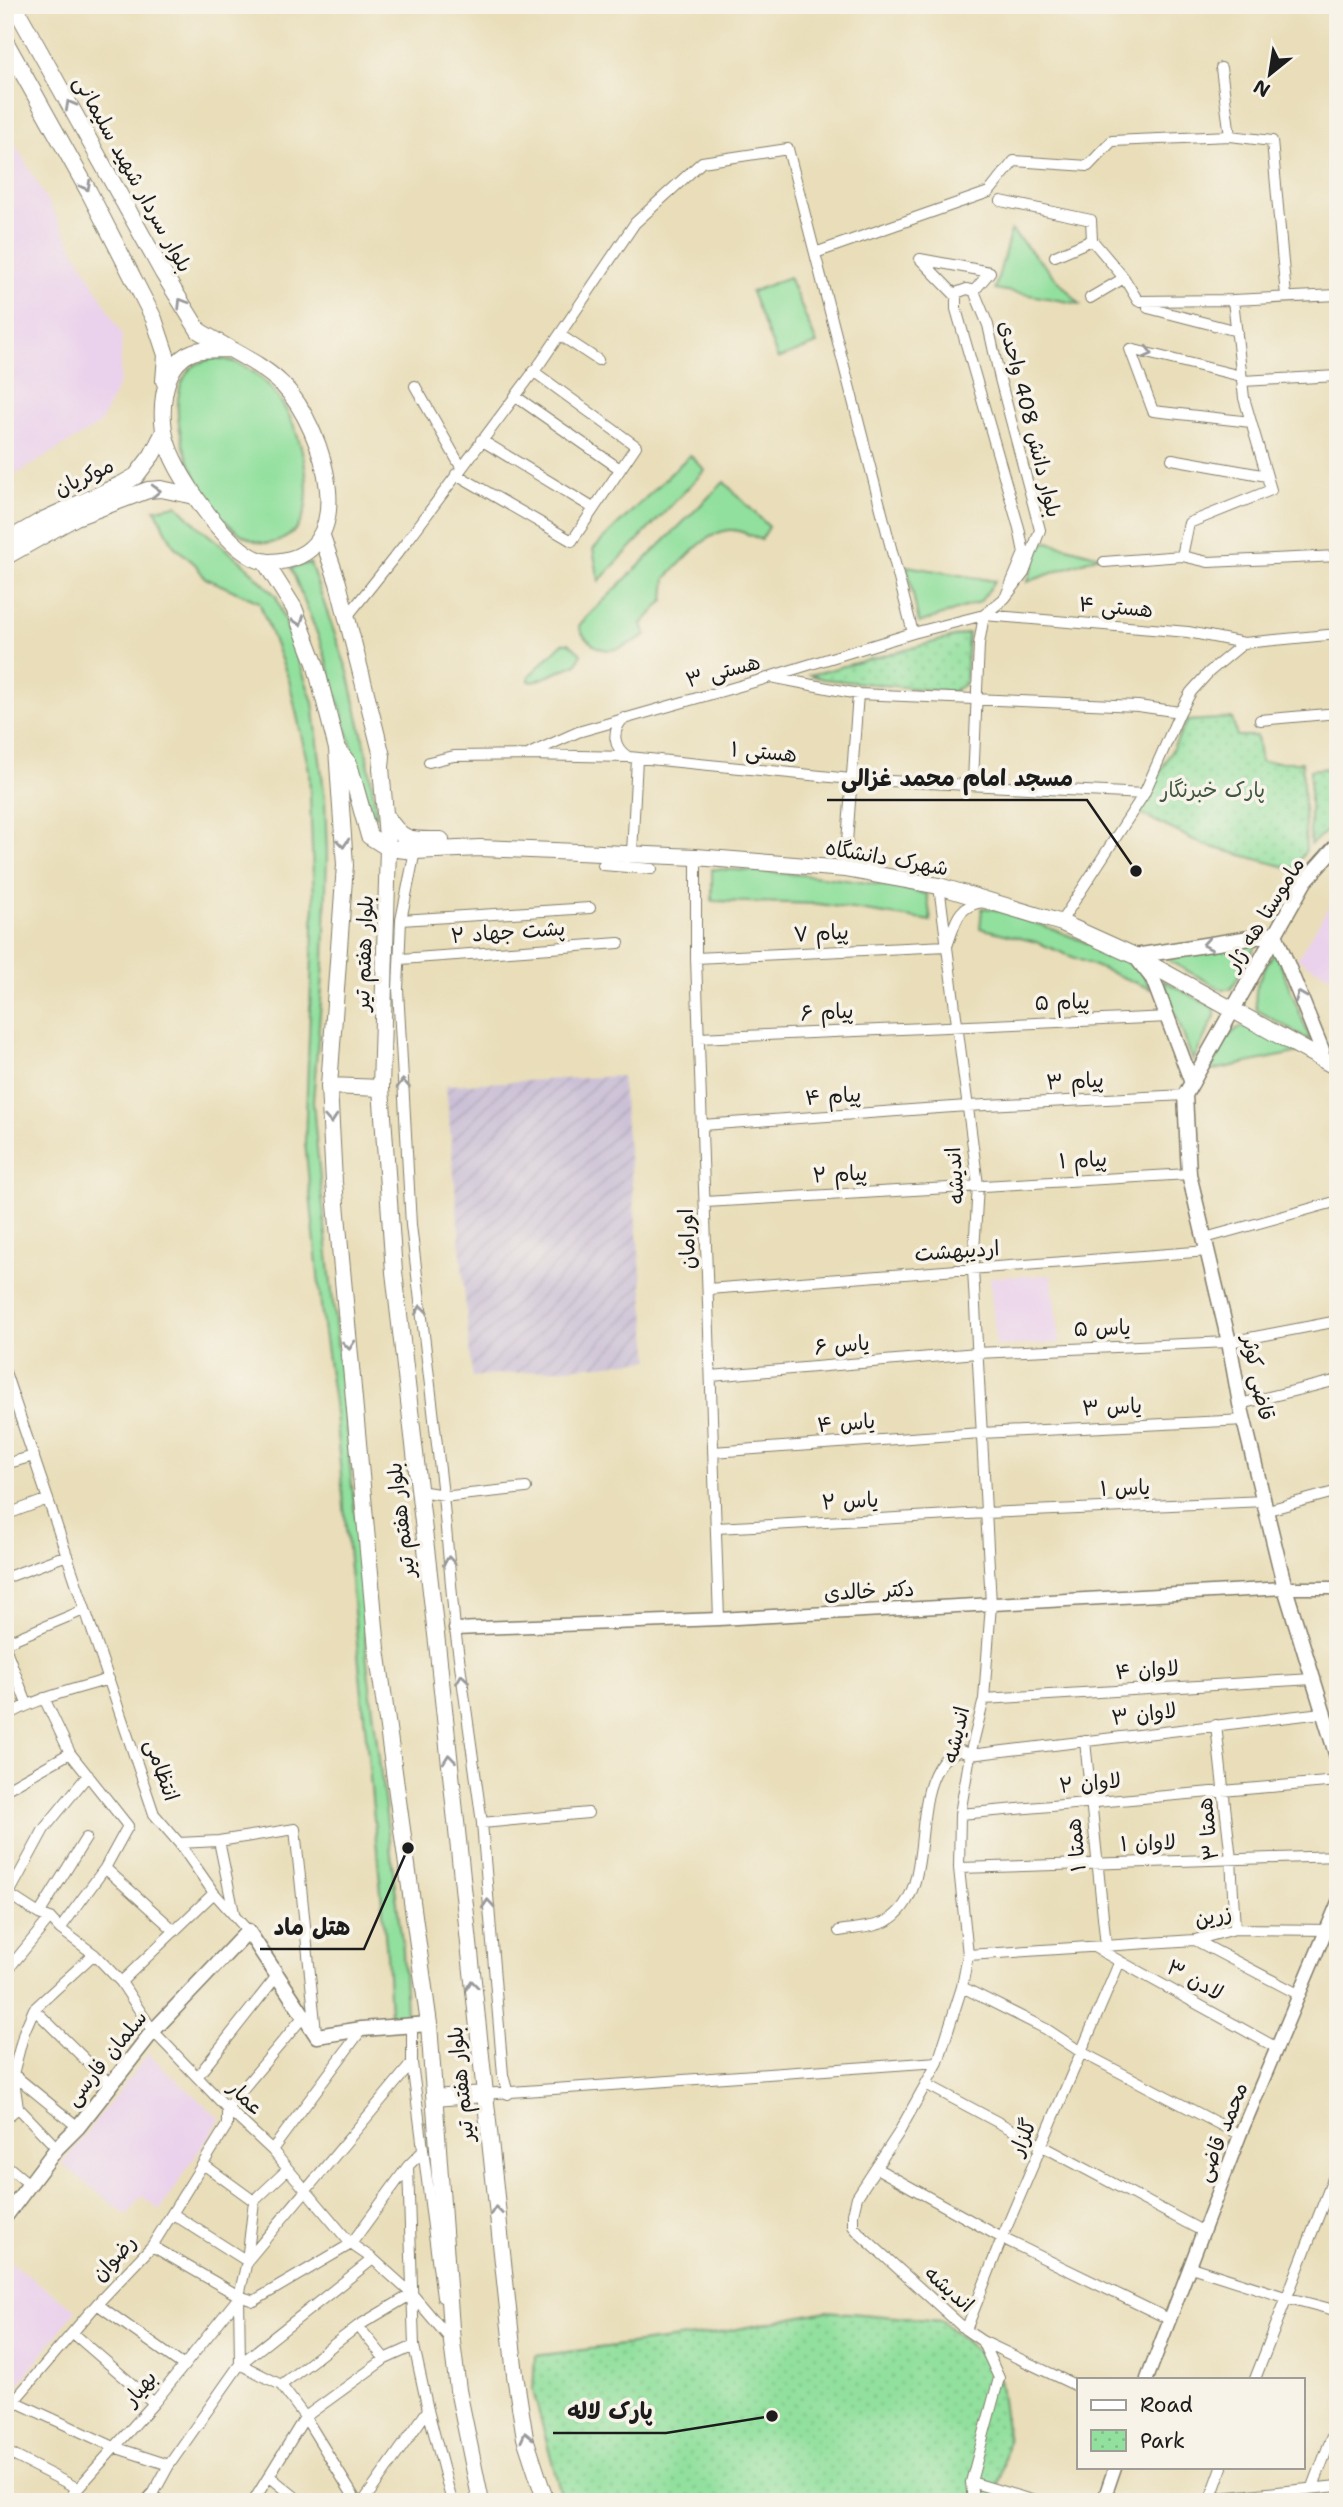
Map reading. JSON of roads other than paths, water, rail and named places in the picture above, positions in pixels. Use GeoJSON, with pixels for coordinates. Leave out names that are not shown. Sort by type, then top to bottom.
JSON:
{"type":"FeatureCollection","features":[{"type":"Feature","properties":{"kind":"main road","name":"بلوار سردار شهید سلیمانی"},"geometry":{"type":"LineString","coordinates":[[14,5],[163,273],[199,331],[230,349]]}},
{"type":"Feature","properties":{"kind":"main road"},"geometry":{"type":"LineString","coordinates":[[5,41],[89,192],[154,319],[166,355],[163,409],[164,432],[177,471],[215,525],[243,551],[265,562],[286,561],[301,556],[322,536],[328,510],[326,475],[315,438],[302,411],[282,384],[255,363],[230,349],[192,352],[174,366],[165,382],[163,409]]}},
{"type":"Feature","properties":{"kind":"main road","name":"موکریان"},"geometry":{"type":"LineString","coordinates":[[5,542],[43,520],[136,476],[152,455],[164,432]]}},
{"type":"Feature","properties":{"kind":"main road"},"geometry":{"type":"LineString","coordinates":[[5,557],[76,517],[148,490],[161,489],[195,496]]}},
{"type":"Feature","properties":{"kind":"main road","name":"بلوار هفتم تیر"},"geometry":{"type":"LineString","coordinates":[[322,536],[332,562],[383,756],[381,768],[388,848],[381,1088],[394,1272],[514,2375],[526,2438],[546,2502]]}},
{"type":"Feature","properties":{"kind":"main road","name":"بلوار هفتم تیر"},"geometry":{"type":"LineString","coordinates":[[265,562],[294,608],[315,663],[337,749],[345,865],[329,1086],[334,1182],[377,1649],[429,2024],[449,2337],[481,2502]]}},
{"type":"Feature","properties":{"kind":"main road"},"geometry":{"type":"LineString","coordinates":[[337,749],[349,764],[369,836],[388,848]]}},
{"type":"Feature","properties":{"kind":"main road"},"geometry":{"type":"LineString","coordinates":[[387,817],[397,832],[407,838],[501,840],[845,864],[931,876],[1063,919]]}},
{"type":"Feature","properties":{"kind":"main road","name":"ماموستا هه ژار"},"geometry":{"type":"LineString","coordinates":[[1234,1005],[1305,881],[1338,844]]}},
{"type":"Feature","properties":{"kind":"main road","name":"شهرک دانشگاه"},"geometry":{"type":"LineString","coordinates":[[388,848],[421,851],[480,848],[632,849],[696,857],[845,864],[1063,919],[1140,955],[1327,1055],[1338,1068]]}},
{"type":"Feature","properties":{"kind":"main road"},"geometry":{"type":"LineString","coordinates":[[1188,1089],[1169,1017],[1140,955],[1275,934],[1327,1055]]}},
{"type":"Feature","properties":{"kind":"main road"},"geometry":{"type":"LineString","coordinates":[[1188,1089],[1234,1005]]}},
{"type":"Feature","properties":{"kind":"main road"},"geometry":{"type":"LineString","coordinates":[[329,1086],[381,1088]]}},
{"type":"Feature","properties":{"kind":"main road","name":"قاضی کوثر"},"geometry":{"type":"LineString","coordinates":[[1188,1089],[1189,1174],[1229,1342],[1240,1404],[1286,1588],[1338,1760]]}},
{"type":"Feature","properties":{"kind":"main road","name":"انتظامی"},"geometry":{"type":"LineString","coordinates":[[248,1931],[317,2036]]}},
{"type":"Feature","properties":{"kind":"main road","name":"سلمان فارسی"},"geometry":{"type":"LineString","coordinates":[[5,2217],[57,2148],[78,2127],[153,2031],[248,1931]]}},
{"type":"Feature","properties":{"kind":"main road"},"geometry":{"type":"LineString","coordinates":[[317,2036],[362,2029],[429,2024]]}},
{"type":"Feature","properties":{"kind":"main road"},"geometry":{"type":"LineString","coordinates":[[435,2098],[483,2094]]}},
{"type":"Feature","properties":{"kind":"street"},"geometry":{"type":"LineString","coordinates":[[1221,68],[1230,136]]}},
{"type":"Feature","properties":{"kind":"street"},"geometry":{"type":"LineString","coordinates":[[816,253],[989,192],[1014,162],[1088,166],[1112,141],[1230,136],[1272,141],[1286,296]]}},
{"type":"Feature","properties":{"kind":"street"},"geometry":{"type":"LineString","coordinates":[[346,618],[560,335],[635,223],[702,162],[788,149],[913,634]]}},
{"type":"Feature","properties":{"kind":"street"},"geometry":{"type":"LineString","coordinates":[[1001,201],[1091,220],[1092,240],[1124,278],[1138,301],[1338,295]]}},
{"type":"Feature","properties":{"kind":"street"},"geometry":{"type":"LineString","coordinates":[[1055,257],[1092,240]]}},
{"type":"Feature","properties":{"kind":"street"},"geometry":{"type":"LineString","coordinates":[[920,259],[990,272],[974,291],[967,289],[956,296],[920,259]]}},
{"type":"Feature","properties":{"kind":"street"},"geometry":{"type":"LineString","coordinates":[[1090,298],[1124,278]]}},
{"type":"Feature","properties":{"kind":"street","name":"بلوار دانش 408 واحدی"},"geometry":{"type":"LineString","coordinates":[[974,291],[988,325],[1040,530],[1024,573],[1006,598]]}},
{"type":"Feature","properties":{"kind":"street","name":"بلوار دانش 408 واحدی"},"geometry":{"type":"LineString","coordinates":[[956,296],[957,315],[1024,553],[1006,598]]}},
{"type":"Feature","properties":{"kind":"street"},"geometry":{"type":"LineString","coordinates":[[1182,556],[1189,523],[1271,490],[1251,422],[1242,379],[1233,300]]}},
{"type":"Feature","properties":{"kind":"street"},"geometry":{"type":"LineString","coordinates":[[1148,308],[1237,331]]}},
{"type":"Feature","properties":{"kind":"street"},"geometry":{"type":"LineString","coordinates":[[560,335],[598,360]]}},
{"type":"Feature","properties":{"kind":"street"},"geometry":{"type":"LineString","coordinates":[[1251,422],[1153,411],[1130,349],[1242,379],[1338,376]]}},
{"type":"Feature","properties":{"kind":"street"},"geometry":{"type":"LineString","coordinates":[[415,386],[459,471],[572,541],[636,446],[533,371]]}},
{"type":"Feature","properties":{"kind":"street"},"geometry":{"type":"LineString","coordinates":[[515,396],[620,469]]}},
{"type":"Feature","properties":{"kind":"street"},"geometry":{"type":"LineString","coordinates":[[481,440],[593,508]]}},
{"type":"Feature","properties":{"kind":"street"},"geometry":{"type":"LineString","coordinates":[[1172,459],[1267,476]]}},
{"type":"Feature","properties":{"kind":"street"},"geometry":{"type":"LineString","coordinates":[[1104,562],[1182,556],[1208,562],[1338,556]]}},
{"type":"Feature","properties":{"kind":"street"},"geometry":{"type":"LineString","coordinates":[[771,677],[984,615],[1006,598]]}},
{"type":"Feature","properties":{"kind":"street"},"geometry":{"type":"LineString","coordinates":[[972,783],[979,644],[984,615]]}},
{"type":"Feature","properties":{"kind":"street","name":"هستی ۴"},"geometry":{"type":"LineString","coordinates":[[984,615],[1188,632],[1244,643],[1338,634]]}},
{"type":"Feature","properties":{"kind":"street"},"geometry":{"type":"LineString","coordinates":[[1063,919],[1144,794],[1191,692],[1209,672],[1244,643]]}},
{"type":"Feature","properties":{"kind":"street","name":"هستی ۳"},"geometry":{"type":"LineString","coordinates":[[528,755],[578,732],[771,677],[858,695],[1138,706],[1180,712]]}},
{"type":"Feature","properties":{"kind":"street"},"geometry":{"type":"LineString","coordinates":[[845,864],[858,695]]}},
{"type":"Feature","properties":{"kind":"street"},"geometry":{"type":"LineString","coordinates":[[1261,720],[1338,713]]}},
{"type":"Feature","properties":{"kind":"street"},"geometry":{"type":"LineString","coordinates":[[624,718],[618,725],[615,740],[620,750],[633,758],[632,849]]}},
{"type":"Feature","properties":{"kind":"street","name":"هستی ۱"},"geometry":{"type":"LineString","coordinates":[[429,762],[454,756],[633,758],[851,779],[972,783],[1144,794]]}},
{"type":"Feature","properties":{"kind":"street"},"geometry":{"type":"LineString","coordinates":[[421,851],[401,920],[398,989],[411,1225],[443,1494],[455,1629],[482,1823],[503,2075],[508,2094]]}},
{"type":"Feature","properties":{"kind":"street","name":"اورامان"},"geometry":{"type":"LineString","coordinates":[[696,857],[696,958],[719,1619]]}},
{"type":"Feature","properties":{"kind":"street"},"geometry":{"type":"LineString","coordinates":[[603,865],[652,869]]}},
{"type":"Feature","properties":{"kind":"street","name":"اندیشه"},"geometry":{"type":"LineString","coordinates":[[939,886],[978,1185],[973,1269],[991,1604],[990,1648],[984,1699],[970,1755],[960,1814],[959,1868],[968,1955],[962,1987],[938,2062],[898,2134],[857,2197],[853,2225],[982,2341],[999,2378],[971,2482],[973,2502]]}},
{"type":"Feature","properties":{"kind":"street"},"geometry":{"type":"LineString","coordinates":[[947,946],[961,910],[969,904],[988,902]]}},
{"type":"Feature","properties":{"kind":"street"},"geometry":{"type":"LineString","coordinates":[[401,920],[590,908]]}},
{"type":"Feature","properties":{"kind":"street","name":"پشت جهاد ۲"},"geometry":{"type":"LineString","coordinates":[[401,959],[619,943]]}},
{"type":"Feature","properties":{"kind":"street","name":"پیام ۷"},"geometry":{"type":"LineString","coordinates":[[696,958],[947,946]]}},
{"type":"Feature","properties":{"kind":"street","name":"پیام ۵"},"geometry":{"type":"LineString","coordinates":[[957,1026],[1169,1017]]}},
{"type":"Feature","properties":{"kind":"street","name":"پیام ۶"},"geometry":{"type":"LineString","coordinates":[[699,1038],[957,1026]]}},
{"type":"Feature","properties":{"kind":"street","name":"پیام ۳"},"geometry":{"type":"LineString","coordinates":[[967,1106],[1188,1089]]}},
{"type":"Feature","properties":{"kind":"street","name":"پیام ۴"},"geometry":{"type":"LineString","coordinates":[[702,1125],[967,1106]]}},
{"type":"Feature","properties":{"kind":"street","name":"پیام ۱"},"geometry":{"type":"LineString","coordinates":[[978,1185],[1189,1174]]}},
{"type":"Feature","properties":{"kind":"street","name":"پیام ۲"},"geometry":{"type":"LineString","coordinates":[[705,1202],[978,1185]]}},
{"type":"Feature","properties":{"kind":"street","name":"اردیبهشت"},"geometry":{"type":"LineString","coordinates":[[708,1289],[973,1269],[1207,1245],[1338,1201]]}},
{"type":"Feature","properties":{"kind":"street","name":"یاس ۵"},"geometry":{"type":"LineString","coordinates":[[976,1353],[1229,1342],[1338,1321]]}},
{"type":"Feature","properties":{"kind":"street","name":"یاس ۶"},"geometry":{"type":"LineString","coordinates":[[711,1376],[976,1353]]}},
{"type":"Feature","properties":{"kind":"street","name":"انتظامی"},"geometry":{"type":"LineString","coordinates":[[5,1372],[154,1814],[179,1843],[214,1893],[248,1931]]}},
{"type":"Feature","properties":{"kind":"street"},"geometry":{"type":"LineString","coordinates":[[1240,1404],[1338,1380]]}},
{"type":"Feature","properties":{"kind":"street","name":"یاس ۳"},"geometry":{"type":"LineString","coordinates":[[981,1433],[1245,1420]]}},
{"type":"Feature","properties":{"kind":"street","name":"یاس ۴"},"geometry":{"type":"LineString","coordinates":[[713,1452],[981,1433]]}},
{"type":"Feature","properties":{"kind":"street"},"geometry":{"type":"LineString","coordinates":[[5,1464],[34,1456]]}},
{"type":"Feature","properties":{"kind":"street"},"geometry":{"type":"LineString","coordinates":[[419,1491],[451,1496],[526,1488]]}},
{"type":"Feature","properties":{"kind":"street","name":"یاس ۱"},"geometry":{"type":"LineString","coordinates":[[986,1513],[1266,1506],[1338,1490]]}},
{"type":"Feature","properties":{"kind":"street"},"geometry":{"type":"LineString","coordinates":[[5,1515],[48,1499]]}},
{"type":"Feature","properties":{"kind":"street","name":"یاس ۲"},"geometry":{"type":"LineString","coordinates":[[716,1528],[986,1513]]}},
{"type":"Feature","properties":{"kind":"street"},"geometry":{"type":"LineString","coordinates":[[5,1578],[67,1555]]}},
{"type":"Feature","properties":{"kind":"street","name":"دکتر خالدی"},"geometry":{"type":"LineString","coordinates":[[455,1629],[719,1619],[1286,1588],[1338,1588]]}},
{"type":"Feature","properties":{"kind":"street"},"geometry":{"type":"LineString","coordinates":[[27,1704],[6,1648],[84,1610]]}},
{"type":"Feature","properties":{"kind":"street"},"geometry":{"type":"LineString","coordinates":[[5,1717],[27,1704],[109,1679]]}},
{"type":"Feature","properties":{"kind":"street","name":"لاوان ۴"},"geometry":{"type":"LineString","coordinates":[[984,1699],[1313,1679]]}},
{"type":"Feature","properties":{"kind":"street"},"geometry":{"type":"LineString","coordinates":[[44,1698],[70,1753],[128,1826],[105,1868],[60,1929]]}},
{"type":"Feature","properties":{"kind":"street","name":"لاوان ۳"},"geometry":{"type":"LineString","coordinates":[[839,1931],[886,1922],[902,1908],[914,1887],[931,1781],[943,1760],[959,1750],[970,1755],[1322,1713]]}},
{"type":"Feature","properties":{"kind":"street","name":"همتا ۳"},"geometry":{"type":"LineString","coordinates":[[1216,1725],[1231,1859],[1235,1929]]}},
{"type":"Feature","properties":{"kind":"street","name":"همتا ۱"},"geometry":{"type":"LineString","coordinates":[[1085,1741],[1106,1946]]}},
{"type":"Feature","properties":{"kind":"street"},"geometry":{"type":"LineString","coordinates":[[5,1790],[70,1753]]}},
{"type":"Feature","properties":{"kind":"street"},"geometry":{"type":"LineString","coordinates":[[7,1895],[44,1829],[90,1778]]}},
{"type":"Feature","properties":{"kind":"street","name":"لاوان ۲"},"geometry":{"type":"LineString","coordinates":[[960,1814],[1338,1781]]}},
{"type":"Feature","properties":{"kind":"street"},"geometry":{"type":"LineString","coordinates":[[482,1823],[588,1813]]}},
{"type":"Feature","properties":{"kind":"street"},"geometry":{"type":"LineString","coordinates":[[179,1843],[219,1841],[295,1829],[317,2036]]}},
{"type":"Feature","properties":{"kind":"street"},"geometry":{"type":"LineString","coordinates":[[39,1914],[86,1838]]}},
{"type":"Feature","properties":{"kind":"street"},"geometry":{"type":"LineString","coordinates":[[219,1841],[234,1914]]}},
{"type":"Feature","properties":{"kind":"street","name":"لاوان ۱"},"geometry":{"type":"LineString","coordinates":[[959,1868],[1338,1856]]}},
{"type":"Feature","properties":{"kind":"street"},"geometry":{"type":"LineString","coordinates":[[105,1868],[175,1931]]}},
{"type":"Feature","properties":{"kind":"street"},"geometry":{"type":"LineString","coordinates":[[121,1982],[214,1893]]}},
{"type":"Feature","properties":{"kind":"street","name":"عمار"},"geometry":{"type":"LineString","coordinates":[[7,1895],[50,1919],[94,1954],[121,1982],[153,2031],[227,2108],[272,2150],[351,2244],[373,2259],[412,2294],[449,2337]]}},
{"type":"Feature","properties":{"kind":"street","name":"محمد قاضی"},"geometry":{"type":"LineString","coordinates":[[1147,2378],[1240,2135],[1338,1902]]}},
{"type":"Feature","properties":{"kind":"street"},"geometry":{"type":"LineString","coordinates":[[5,1973],[50,1919]]}},
{"type":"Feature","properties":{"kind":"street","name":"زرین"},"geometry":{"type":"LineString","coordinates":[[968,1955],[1195,1940],[1235,1929],[1328,1930]]}},
{"type":"Feature","properties":{"kind":"street"},"geometry":{"type":"LineString","coordinates":[[1195,1940],[1300,1995]]}},
{"type":"Feature","properties":{"kind":"street","name":"لادن ۳"},"geometry":{"type":"LineString","coordinates":[[1094,1947],[1278,2048]]}},
{"type":"Feature","properties":{"kind":"street"},"geometry":{"type":"LineString","coordinates":[[18,2108],[13,2074],[24,2032],[34,2009],[94,1954]]}},
{"type":"Feature","properties":{"kind":"street","name":"گلزار"},"geometry":{"type":"LineString","coordinates":[[967,2330],[1002,2238],[1120,1961]]}},
{"type":"Feature","properties":{"kind":"street"},"geometry":{"type":"LineString","coordinates":[[197,2077],[276,1977]]}},
{"type":"Feature","properties":{"kind":"street"},"geometry":{"type":"LineString","coordinates":[[962,1987],[1046,2029],[1081,2052],[1240,2135]]}},
{"type":"Feature","properties":{"kind":"street"},"geometry":{"type":"LineString","coordinates":[[34,2009],[111,2086]]}},
{"type":"Feature","properties":{"kind":"street"},"geometry":{"type":"LineString","coordinates":[[227,2108],[303,2017]]}},
{"type":"Feature","properties":{"kind":"street"},"geometry":{"type":"LineString","coordinates":[[412,2024],[412,2063],[449,2337]]}},
{"type":"Feature","properties":{"kind":"street"},"geometry":{"type":"LineString","coordinates":[[272,2150],[362,2029]]}},
{"type":"Feature","properties":{"kind":"street"},"geometry":{"type":"LineString","coordinates":[[483,2094],[938,2062]]}},
{"type":"Feature","properties":{"kind":"street"},"geometry":{"type":"LineString","coordinates":[[247,2261],[412,2063]]}},
{"type":"Feature","properties":{"kind":"street"},"geometry":{"type":"LineString","coordinates":[[13,2074],[78,2127]]}},
{"type":"Feature","properties":{"kind":"street"},"geometry":{"type":"LineString","coordinates":[[926,2084],[1203,2232]]}},
{"type":"Feature","properties":{"kind":"street"},"geometry":{"type":"LineString","coordinates":[[5,2094],[57,2148]]}},
{"type":"Feature","properties":{"kind":"street"},"geometry":{"type":"LineString","coordinates":[[5,2119],[18,2108]]}},
{"type":"Feature","properties":{"kind":"street","name":"رضوان"},"geometry":{"type":"LineString","coordinates":[[5,2421],[14,2401],[97,2304],[152,2246],[227,2125],[227,2108]]}},
{"type":"Feature","properties":{"kind":"street"},"geometry":{"type":"LineString","coordinates":[[152,2246],[239,2297],[254,2301],[351,2244],[408,2166],[423,2151]]}},
{"type":"Feature","properties":{"kind":"street"},"geometry":{"type":"LineString","coordinates":[[5,2164],[29,2184]]}},
{"type":"Feature","properties":{"kind":"street"},"geometry":{"type":"LineString","coordinates":[[203,2164],[254,2201]]}},
{"type":"Feature","properties":{"kind":"street"},"geometry":{"type":"LineString","coordinates":[[408,2166],[414,2346],[452,2502]]}},
{"type":"Feature","properties":{"kind":"street"},"geometry":{"type":"LineString","coordinates":[[1255,2378],[1338,2166]]}},
{"type":"Feature","properties":{"kind":"street"},"geometry":{"type":"LineString","coordinates":[[876,2168],[1002,2238],[1171,2320]]}},
{"type":"Feature","properties":{"kind":"street"},"geometry":{"type":"LineString","coordinates":[[240,2364],[239,2297],[247,2261],[254,2201],[288,2169]]}},
{"type":"Feature","properties":{"kind":"street"},"geometry":{"type":"LineString","coordinates":[[173,2214],[247,2261]]}},
{"type":"Feature","properties":{"kind":"street"},"geometry":{"type":"LineString","coordinates":[[153,2500],[169,2465],[240,2364],[373,2259]]}},
{"type":"Feature","properties":{"kind":"street"},"geometry":{"type":"LineString","coordinates":[[1191,2267],[1338,2311]]}},
{"type":"Feature","properties":{"kind":"street"},"geometry":{"type":"LineString","coordinates":[[281,2385],[358,2326],[412,2294]]}},
{"type":"Feature","properties":{"kind":"street","name":"بهیار"},"geometry":{"type":"LineString","coordinates":[[66,2502],[154,2403],[239,2297]]}},
{"type":"Feature","properties":{"kind":"street"},"geometry":{"type":"LineString","coordinates":[[97,2304],[184,2366]]}},
{"type":"Feature","properties":{"kind":"street"},"geometry":{"type":"LineString","coordinates":[[358,2326],[385,2359]]}},
{"type":"Feature","properties":{"kind":"street"},"geometry":{"type":"LineString","coordinates":[[72,2333],[154,2403]]}},
{"type":"Feature","properties":{"kind":"street"},"geometry":{"type":"LineString","coordinates":[[982,2341],[1077,2386]]}},
{"type":"Feature","properties":{"kind":"street"},"geometry":{"type":"LineString","coordinates":[[253,2502],[305,2417],[385,2359],[414,2346]]}},
{"type":"Feature","properties":{"kind":"street"},"geometry":{"type":"LineString","coordinates":[[240,2364],[281,2385],[305,2417],[357,2502]]}},
{"type":"Feature","properties":{"kind":"street"},"geometry":{"type":"LineString","coordinates":[[5,2390],[14,2401],[114,2447],[169,2465]]}},
{"type":"Feature","properties":{"kind":"street"},"geometry":{"type":"LineString","coordinates":[[363,2502],[428,2410]]}},
{"type":"Feature","properties":{"kind":"street"},"geometry":{"type":"LineString","coordinates":[[1313,2487],[1338,2420]]}},
{"type":"Feature","properties":{"kind":"street"},"geometry":{"type":"LineString","coordinates":[[5,2451],[77,2488]]}},
{"type":"Feature","properties":{"kind":"street"},"geometry":{"type":"LineString","coordinates":[[1103,2502],[1115,2468]]}},
{"type":"Feature","properties":{"kind":"street"},"geometry":{"type":"LineString","coordinates":[[1210,2500],[1223,2468]]}},
{"type":"Feature","properties":{"kind":"street"},"geometry":{"type":"LineString","coordinates":[[269,2476],[301,2502]]}},
{"type":"Feature","properties":{"kind":"street"},"geometry":{"type":"LineString","coordinates":[[971,2482],[1038,2502]]}},
{"type":"Feature","properties":{"kind":"street"},"geometry":{"type":"LineString","coordinates":[[1184,2501],[1263,2498],[1313,2487],[1338,2486]]}},
{"type":"Feature","properties":{"kind":"place","name":"مسجد امام محمد غزالی"},"geometry":{"type":"Point","coordinates":[1136,871]}},
{"type":"Feature","properties":{"kind":"place","name":"هتل ماد"},"geometry":{"type":"Point","coordinates":[408,1848]}},
{"type":"Feature","properties":{"kind":"place","name":"پارک لاله"},"geometry":{"type":"Point","coordinates":[772,2416]}},
{"type":"Feature","properties":{"kind":"park label","name":"پارک خبرنگار"},"geometry":{"type":"Point","coordinates":[1213,790]}}]}
